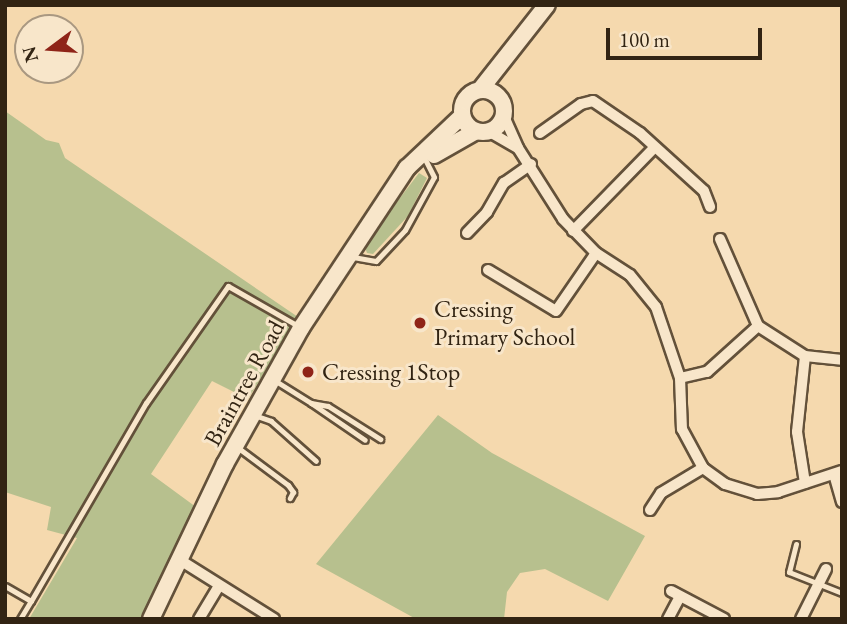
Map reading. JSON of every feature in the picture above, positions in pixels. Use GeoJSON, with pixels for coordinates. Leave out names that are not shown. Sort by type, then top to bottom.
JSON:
{"type":"FeatureCollection","features":[{"type":"Feature","properties":{"kind":"main road"},"geometry":{"type":"LineString","coordinates":[[501,107],[480,90],[547,5]]}},
{"type":"Feature","properties":{"kind":"main road"},"geometry":{"type":"LineString","coordinates":[[499,67],[501,107]]}},
{"type":"Feature","properties":{"kind":"main road","name":"Braintree Road"},"geometry":{"type":"LineString","coordinates":[[151,619],[234,446],[300,328],[419,154],[452,130],[462,116],[466,99],[480,90]]}},
{"type":"Feature","properties":{"kind":"main road","name":"Braintree Road"},"geometry":{"type":"LineString","coordinates":[[399,183],[426,161],[482,131],[501,107]]}},
{"type":"Feature","properties":{"kind":"main road"},"geometry":{"type":"LineString","coordinates":[[462,116],[482,131]]}},
{"type":"Feature","properties":{"kind":"street"},"geometry":{"type":"LineString","coordinates":[[540,133],[581,104],[593,101],[655,147],[704,191],[710,207]]}},
{"type":"Feature","properties":{"kind":"street"},"geometry":{"type":"LineString","coordinates":[[501,107],[518,148],[573,231],[596,253],[630,275],[648,294],[661,318],[680,379],[682,429],[703,468],[725,484],[757,494],[838,472],[842,502]]}},
{"type":"Feature","properties":{"kind":"street"},"geometry":{"type":"LineString","coordinates":[[482,131],[518,148]]}},
{"type":"Feature","properties":{"kind":"street"},"geometry":{"type":"LineString","coordinates":[[573,231],[655,147]]}},
{"type":"Feature","properties":{"kind":"street"},"geometry":{"type":"LineString","coordinates":[[467,233],[487,212],[504,183],[531,164]]}},
{"type":"Feature","properties":{"kind":"street"},"geometry":{"type":"LineString","coordinates":[[720,239],[758,326],[805,356],[842,360]]}},
{"type":"Feature","properties":{"kind":"street"},"geometry":{"type":"LineString","coordinates":[[488,270],[556,311],[596,253]]}},
{"type":"Feature","properties":{"kind":"street"},"geometry":{"type":"LineString","coordinates":[[680,379],[707,372],[758,326]]}},
{"type":"Feature","properties":{"kind":"street"},"geometry":{"type":"LineString","coordinates":[[805,356],[797,432],[805,483]]}},
{"type":"Feature","properties":{"kind":"street"},"geometry":{"type":"LineString","coordinates":[[650,510],[661,493],[703,468]]}},
{"type":"Feature","properties":{"kind":"street"},"geometry":{"type":"LineString","coordinates":[[180,560],[274,619]]}},
{"type":"Feature","properties":{"kind":"street"},"geometry":{"type":"LineString","coordinates":[[801,619],[816,583],[826,569]]}},
{"type":"Feature","properties":{"kind":"street"},"geometry":{"type":"LineString","coordinates":[[200,619],[219,586]]}},
{"type":"Feature","properties":{"kind":"street"},"geometry":{"type":"LineString","coordinates":[[668,619],[675,594],[724,619]]}},
{"type":"Feature","properties":{"kind":"lane"},"geometry":{"type":"LineString","coordinates":[[347,256],[376,261],[404,230],[433,177],[426,161]]}},
{"type":"Feature","properties":{"kind":"lane"},"geometry":{"type":"LineString","coordinates":[[20,619],[146,403],[228,286],[300,328]]}},
{"type":"Feature","properties":{"kind":"lane"},"geometry":{"type":"LineString","coordinates":[[271,378],[365,440]]}},
{"type":"Feature","properties":{"kind":"lane"},"geometry":{"type":"LineString","coordinates":[[312,403],[328,406],[380,439]]}},
{"type":"Feature","properties":{"kind":"lane"},"geometry":{"type":"LineString","coordinates":[[251,414],[271,421],[316,461]]}},
{"type":"Feature","properties":{"kind":"lane"},"geometry":{"type":"LineString","coordinates":[[234,446],[288,485],[293,492],[290,498]]}},
{"type":"Feature","properties":{"kind":"lane"},"geometry":{"type":"LineString","coordinates":[[796,544],[789,572],[842,593]]}},
{"type":"Feature","properties":{"kind":"lane"},"geometry":{"type":"LineString","coordinates":[[5,586],[31,601]]}},
{"type":"Feature","properties":{"kind":"green space"},"geometry":{"type":"Polygon","coordinates":[[[5,111],[46,140],[59,143],[65,158],[298,317],[248,399],[212,381],[151,474],[196,507],[143,619],[29,619],[77,538],[47,530],[51,507],[5,492],[5,111]]]}},
{"type":"Feature","properties":{"kind":"green space"},"geometry":{"type":"Polygon","coordinates":[[[419,173],[427,178],[408,216],[373,254],[367,253],[364,245],[419,173]]]}},
{"type":"Feature","properties":{"kind":"green space"},"geometry":{"type":"Polygon","coordinates":[[[438,415],[492,453],[645,536],[608,601],[545,569],[520,573],[507,592],[504,619],[416,619],[316,564],[438,415]]]}},
{"type":"Feature","properties":{"kind":"place","name":"Cressing Primary School"},"geometry":{"type":"Point","coordinates":[420,323]}},
{"type":"Feature","properties":{"kind":"place","name":"Cressing 1Stop"},"geometry":{"type":"Point","coordinates":[308,372]}}]}
